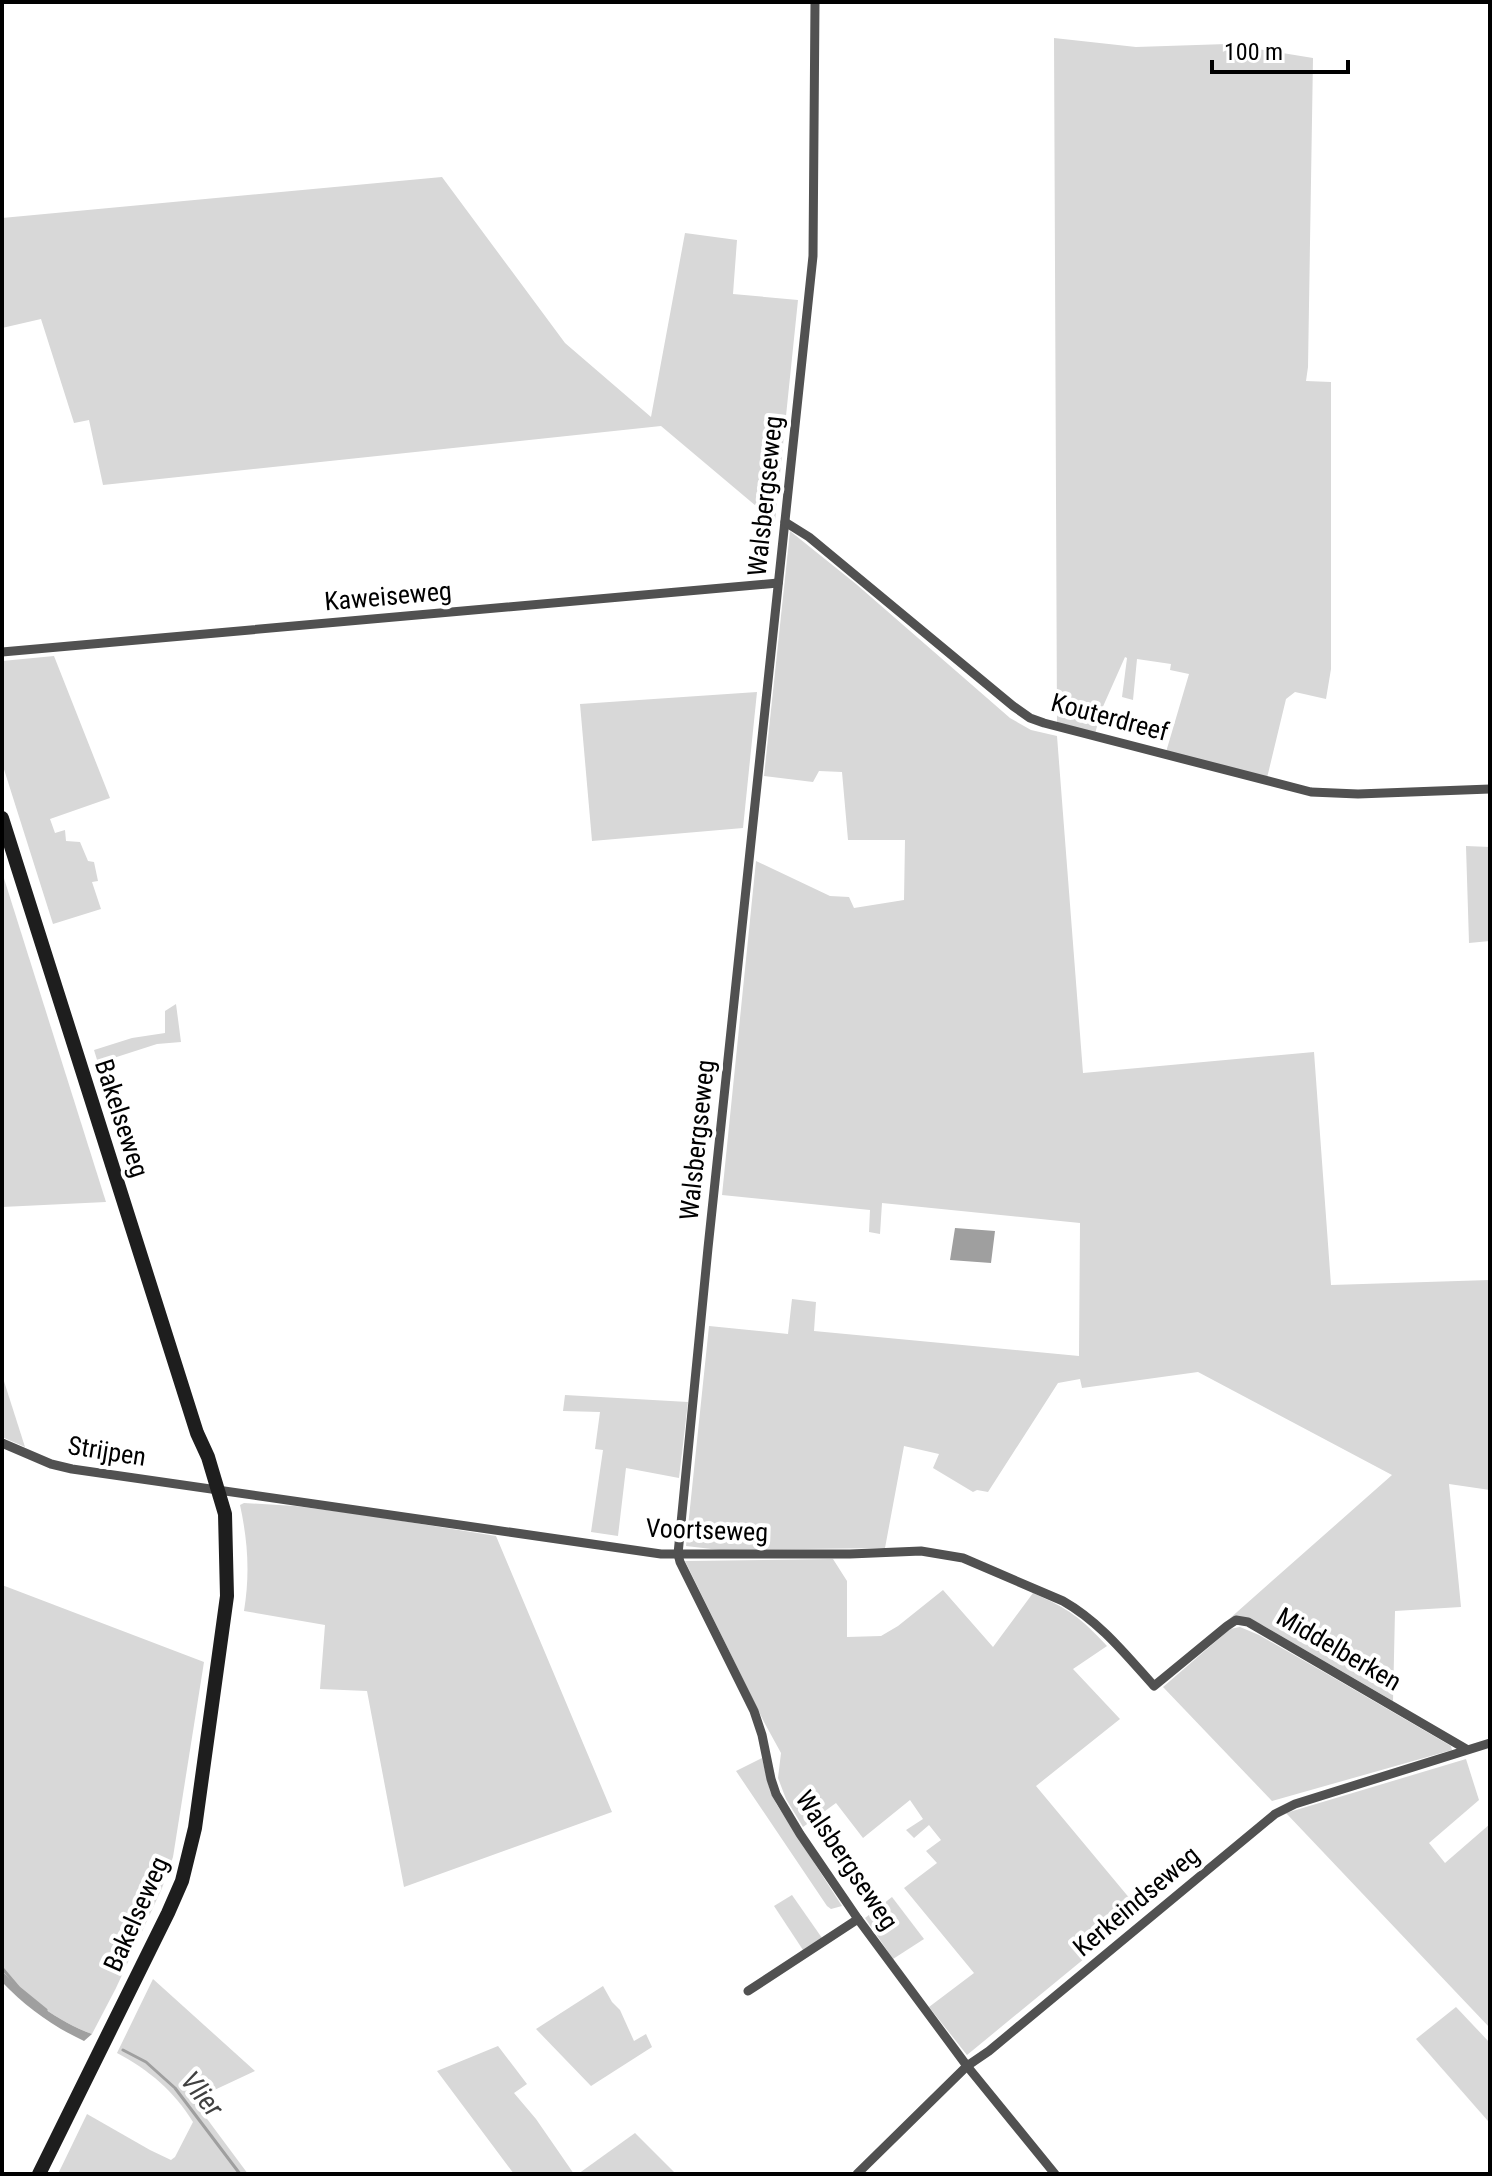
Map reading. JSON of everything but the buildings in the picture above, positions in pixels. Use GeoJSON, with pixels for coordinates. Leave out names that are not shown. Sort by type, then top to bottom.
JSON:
{"type":"FeatureCollection","features":[{"type":"Feature","properties":{"kind":"main road","name":"Bakelseweg"},"geometry":{"type":"LineString","coordinates":[[2,818],[197,1433],[200,1460],[214,1490],[227,1596],[195,1828],[182,1881],[39,2174]]}},
{"type":"Feature","properties":{"kind":"street","name":"Walsbergseweg"},"geometry":{"type":"LineString","coordinates":[[815,2],[813,256],[709,1232],[678,1554],[754,1711],[776,1794],[800,1834],[858,1919],[967,2066],[1055,2174]]}},
{"type":"Feature","properties":{"kind":"street","name":"Kouterdreef"},"geometry":{"type":"LineString","coordinates":[[785,522],[809,537],[1030,718],[1311,792],[1358,794],[1490,789]]}},
{"type":"Feature","properties":{"kind":"street","name":"Kaweiseweg"},"geometry":{"type":"LineString","coordinates":[[2,652],[778,583]]}},
{"type":"Feature","properties":{"kind":"street","name":"Strijpen"},"geometry":{"type":"LineString","coordinates":[[2,1443],[51,1464],[72,1469],[214,1490]]}},
{"type":"Feature","properties":{"kind":"street","name":"Voortseweg"},"geometry":{"type":"LineString","coordinates":[[214,1490],[678,1554],[921,1551],[946,1554],[963,1558],[1079,1610],[1103,1630],[1154,1686]]}},
{"type":"Feature","properties":{"kind":"street","name":"Middelberken"},"geometry":{"type":"LineString","coordinates":[[1154,1686],[1227,1626],[1236,1620],[1248,1622],[1466,1749]]}},
{"type":"Feature","properties":{"kind":"street","name":"Kerkeindseweg"},"geometry":{"type":"LineString","coordinates":[[857,2174],[967,2066],[1275,1814],[1295,1804],[1490,1743]]}},
{"type":"Feature","properties":{"kind":"street"},"geometry":{"type":"LineString","coordinates":[[748,1991],[858,1919]]}},
{"type":"Feature","properties":{"kind":"shaded area"},"geometry":{"type":"Polygon","coordinates":[[[1054,38],[1136,47],[1227,44],[1313,58],[1306,381],[1331,382],[1331,669],[1326,699],[1295,692],[1286,699],[1267,778],[1166,752],[1189,674],[1170,670],[1171,664],[1137,659],[1133,700],[1122,697],[1125,657],[1101,711],[1095,734],[1057,723],[1054,38]]]}},
{"type":"Feature","properties":{"kind":"shaded area"},"geometry":{"type":"Polygon","coordinates":[[[442,177],[565,343],[651,417],[685,233],[737,240],[733,294],[798,300],[775,522],[661,426],[103,485],[89,420],[74,423],[41,319],[2,328],[2,218],[442,177]]]}},
{"type":"Feature","properties":{"kind":"shaded area"},"geometry":{"type":"Polygon","coordinates":[[[790,531],[1010,718],[1031,730],[1057,736],[1083,1073],[1314,1052],[1331,1285],[1490,1280],[1490,1490],[1449,1484],[1461,1607],[1395,1611],[1393,1701],[1264,1626],[1245,1618],[1228,1620],[1392,1475],[1198,1372],[1082,1388],[1080,1379],[1058,1383],[988,1492],[973,1492],[933,1468],[939,1454],[904,1446],[885,1548],[720,1550],[686,1546],[709,1326],[788,1334],[792,1299],[816,1302],[814,1331],[1079,1356],[1080,1223],[882,1203],[880,1234],[869,1232],[870,1210],[722,1195],[756,861],[830,896],[849,897],[854,908],[904,900],[905,840],[848,840],[842,772],[819,771],[813,782],[764,776],[790,531]]]}},
{"type":"Feature","properties":{"kind":"shaded area"},"geometry":{"type":"Polygon","coordinates":[[[54,656],[110,798],[50,819],[55,833],[65,830],[66,841],[80,842],[88,861],[94,862],[98,881],[92,882],[101,909],[53,924],[2,763],[2,661],[54,656]]]}},
{"type":"Feature","properties":{"kind":"shaded area"},"geometry":{"type":"Polygon","coordinates":[[[757,692],[743,828],[592,841],[580,704],[757,692]]]}},
{"type":"Feature","properties":{"kind":"shaded area"},"geometry":{"type":"Polygon","coordinates":[[[1466,846],[1490,847],[1490,941],[1469,943],[1466,846]]]}},
{"type":"Feature","properties":{"kind":"shaded area"},"geometry":{"type":"Polygon","coordinates":[[[2,872],[106,1202],[2,1207],[2,872]]]}},
{"type":"Feature","properties":{"kind":"shaded area"},"geometry":{"type":"Polygon","coordinates":[[[176,1004],[181,1042],[157,1044],[98,1063],[94,1050],[132,1038],[165,1033],[165,1011],[176,1004]]]}},
{"type":"Feature","properties":{"kind":"shaded area"},"geometry":{"type":"Polygon","coordinates":[[[955,1228],[995,1231],[991,1263],[950,1260],[955,1228]]]}},
{"type":"Feature","properties":{"kind":"shaded area"},"geometry":{"type":"Polygon","coordinates":[[[2,1375],[25,1447],[2,1437],[2,1375]]]}},
{"type":"Feature","properties":{"kind":"shaded area"},"geometry":{"type":"Polygon","coordinates":[[[565,1395],[688,1402],[679,1478],[626,1468],[618,1536],[591,1532],[603,1450],[595,1449],[600,1412],[563,1411],[565,1395]]]}},
{"type":"Feature","properties":{"kind":"shaded area"},"geometry":{"type":"Polygon","coordinates":[[[240,1505],[365,1515],[496,1536],[612,1812],[404,1887],[367,1691],[320,1689],[325,1625],[244,1611],[247,1558],[240,1505]]]}},
{"type":"Feature","properties":{"kind":"shaded area"},"geometry":{"type":"Polygon","coordinates":[[[833,1559],[847,1581],[847,1637],[881,1636],[943,1590],[993,1647],[1033,1593],[1073,1615],[1107,1646],[1073,1669],[1120,1719],[1036,1786],[1141,1912],[967,2055],[929,2007],[974,1973],[904,1888],[937,1863],[926,1851],[941,1840],[929,1825],[914,1838],[906,1830],[923,1819],[910,1800],[863,1838],[836,1803],[803,1827],[786,1799],[778,1778],[781,1753],[685,1561],[833,1559]]]}},
{"type":"Feature","properties":{"kind":"shaded area"},"geometry":{"type":"Polygon","coordinates":[[[2,1585],[204,1662],[173,1857],[162,1888],[92,2034],[43,2008],[2,1971],[2,1585]]]}},
{"type":"Feature","properties":{"kind":"shaded area"},"geometry":{"type":"Polygon","coordinates":[[[1240,1627],[1322,1671],[1451,1746],[1452,1750],[1272,1801],[1163,1687],[1230,1629],[1240,1627]]]}},
{"type":"Feature","properties":{"kind":"shaded area"},"geometry":{"type":"Polygon","coordinates":[[[762,1758],[770,1791],[777,1805],[842,1906],[831,1909],[827,1906],[736,1771],[762,1758]]]}},
{"type":"Feature","properties":{"kind":"shaded area"},"geometry":{"type":"Polygon","coordinates":[[[1466,1759],[1479,1800],[1429,1843],[1445,1863],[1490,1824],[1490,2028],[1286,1813],[1466,1759]]]}},
{"type":"Feature","properties":{"kind":"shaded area"},"geometry":{"type":"Polygon","coordinates":[[[792,1895],[822,1938],[803,1950],[774,1906],[792,1895]]]}},
{"type":"Feature","properties":{"kind":"shaded area"},"geometry":{"type":"Polygon","coordinates":[[[892,1897],[924,1939],[893,1959],[865,1918],[892,1897]]]}},
{"type":"Feature","properties":{"kind":"shaded area"},"geometry":{"type":"Polygon","coordinates":[[[2,1971],[43,2008],[92,2034],[84,2041],[40,2015],[2,1982],[2,1971]]]}},
{"type":"Feature","properties":{"kind":"shaded area"},"geometry":{"type":"Polygon","coordinates":[[[153,1979],[255,2071],[193,2100],[248,2174],[58,2174],[87,2114],[171,2160],[193,2122],[160,2082],[117,2053],[153,1979]]]}},
{"type":"Feature","properties":{"kind":"shaded area"},"geometry":{"type":"Polygon","coordinates":[[[603,1986],[620,2010],[634,2041],[646,2034],[652,2047],[591,2086],[536,2029],[603,1986]]]}},
{"type":"Feature","properties":{"kind":"shaded area"},"geometry":{"type":"Polygon","coordinates":[[[1456,2007],[1490,2043],[1488,2121],[1416,2039],[1456,2007]]]}},
{"type":"Feature","properties":{"kind":"shaded area"},"geometry":{"type":"Polygon","coordinates":[[[498,2046],[527,2084],[514,2093],[574,2174],[514,2174],[437,2071],[498,2046]]]}},
{"type":"Feature","properties":{"kind":"shaded area"},"geometry":{"type":"Polygon","coordinates":[[[635,2133],[674,2172],[578,2174],[635,2133]]]}},
{"type":"Feature","properties":{"kind":"waterway","name":"Vlier"},"geometry":{"type":"LineString","coordinates":[[2,1968],[19,1988],[46,2010]]}},
{"type":"Feature","properties":{"kind":"waterway","name":"Vlier"},"geometry":{"type":"LineString","coordinates":[[123,2050],[146,2062],[175,2088],[240,2174]]}}]}
